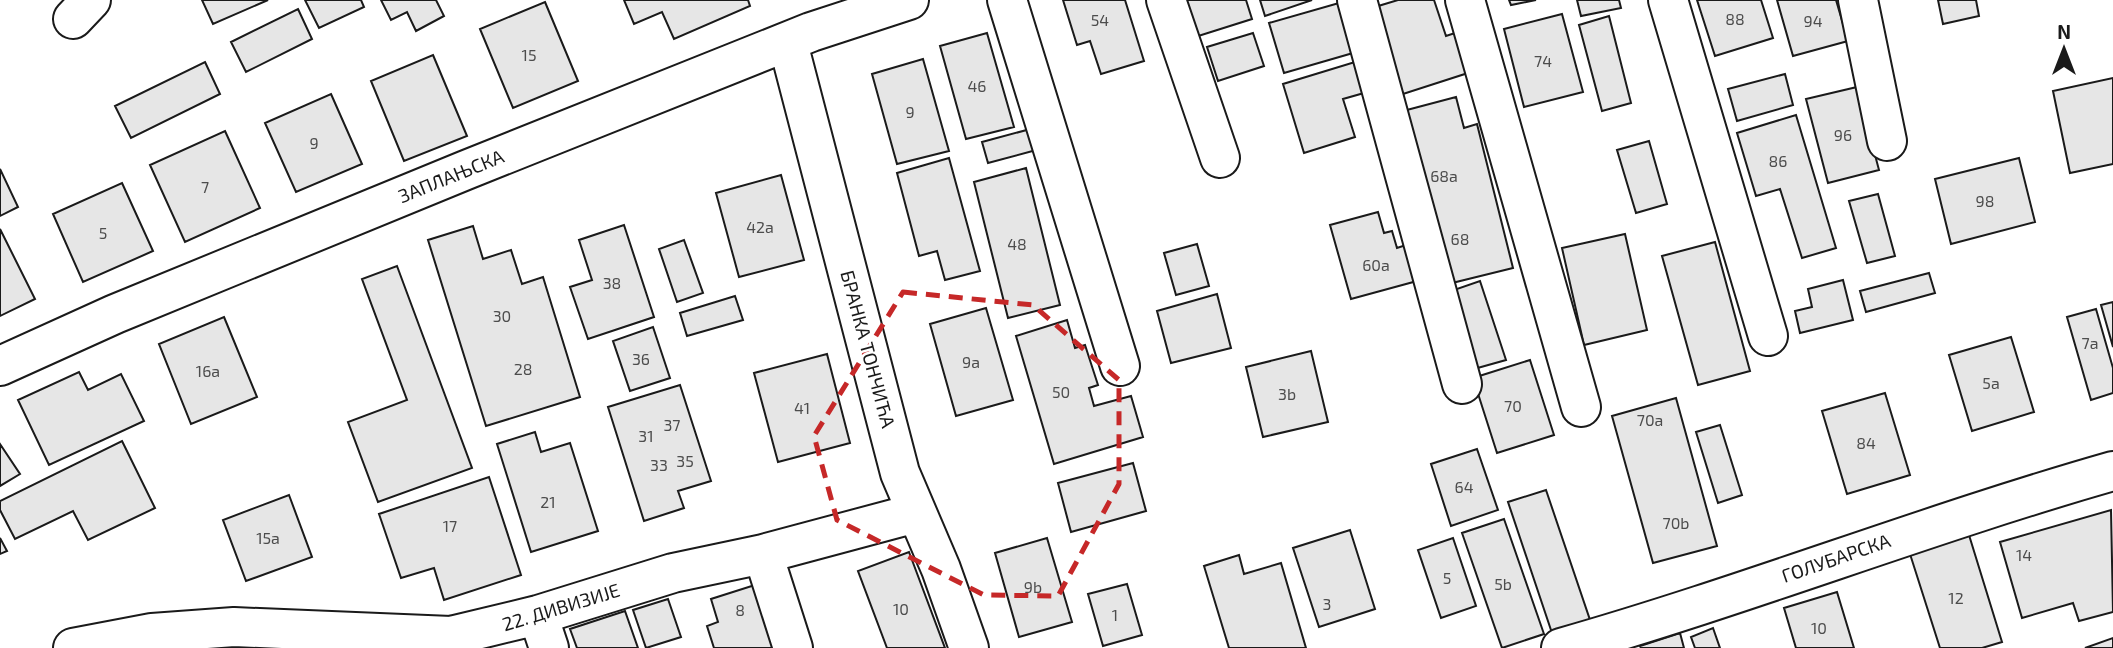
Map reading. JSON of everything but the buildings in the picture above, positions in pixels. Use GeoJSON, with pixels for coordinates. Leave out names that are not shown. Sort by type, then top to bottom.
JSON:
{"type":"FeatureCollection","features":[{"type":"Feature","properties":{"kind":"street","name":"ЗАПЛАЊСКА"},"geometry":{"type":"LineString","coordinates":[[0,366],[115,314],[466,170],[800,25],[909,0]]}},
{"type":"Feature","properties":{"kind":"street"},"geometry":{"type":"LineString","coordinates":[[1007,0],[1120,366]]}},
{"type":"Feature","properties":{"kind":"street"},"geometry":{"type":"LineString","coordinates":[[1166,0],[1220,158]]}},
{"type":"Feature","properties":{"kind":"street"},"geometry":{"type":"LineString","coordinates":[[1357,0],[1462,384]]}},
{"type":"Feature","properties":{"kind":"street"},"geometry":{"type":"LineString","coordinates":[[1465,0],[1581,407]]}},
{"type":"Feature","properties":{"kind":"street"},"geometry":{"type":"LineString","coordinates":[[1668,0],[1768,336]]}},
{"type":"Feature","properties":{"kind":"street"},"geometry":{"type":"LineString","coordinates":[[1858,0],[1887,141]]}},
{"type":"Feature","properties":{"kind":"street","name":"БРАНКА ТОНЧИЋА"},"geometry":{"type":"LineString","coordinates":[[800,25],[900,473],[942,569],[969,648]]}},
{"type":"Feature","properties":{"kind":"street","name":"ГОЛУБАРСКА"},"geometry":{"type":"LineString","coordinates":[[1561,648],[1673,616],[1885,541],[2113,471]]}},
{"type":"Feature","properties":{"kind":"street","name":"22. ДИВИЗИЈЕ"},"geometry":{"type":"LineString","coordinates":[[73,648],[152,633],[234,627],[283,638],[452,636],[543,631],[673,573],[763,554],[916,513]]}},
{"type":"Feature","properties":{"kind":"street"},"geometry":{"type":"LineString","coordinates":[[763,554],[793,648]]}},
{"type":"Feature","properties":{"kind":"highlighted area"},"geometry":{"type":"Polygon","coordinates":[[[903,292],[1033,305],[1119,380],[1119,484],[1058,596],[984,595],[837,520],[814,436],[903,292]]]}}]}
